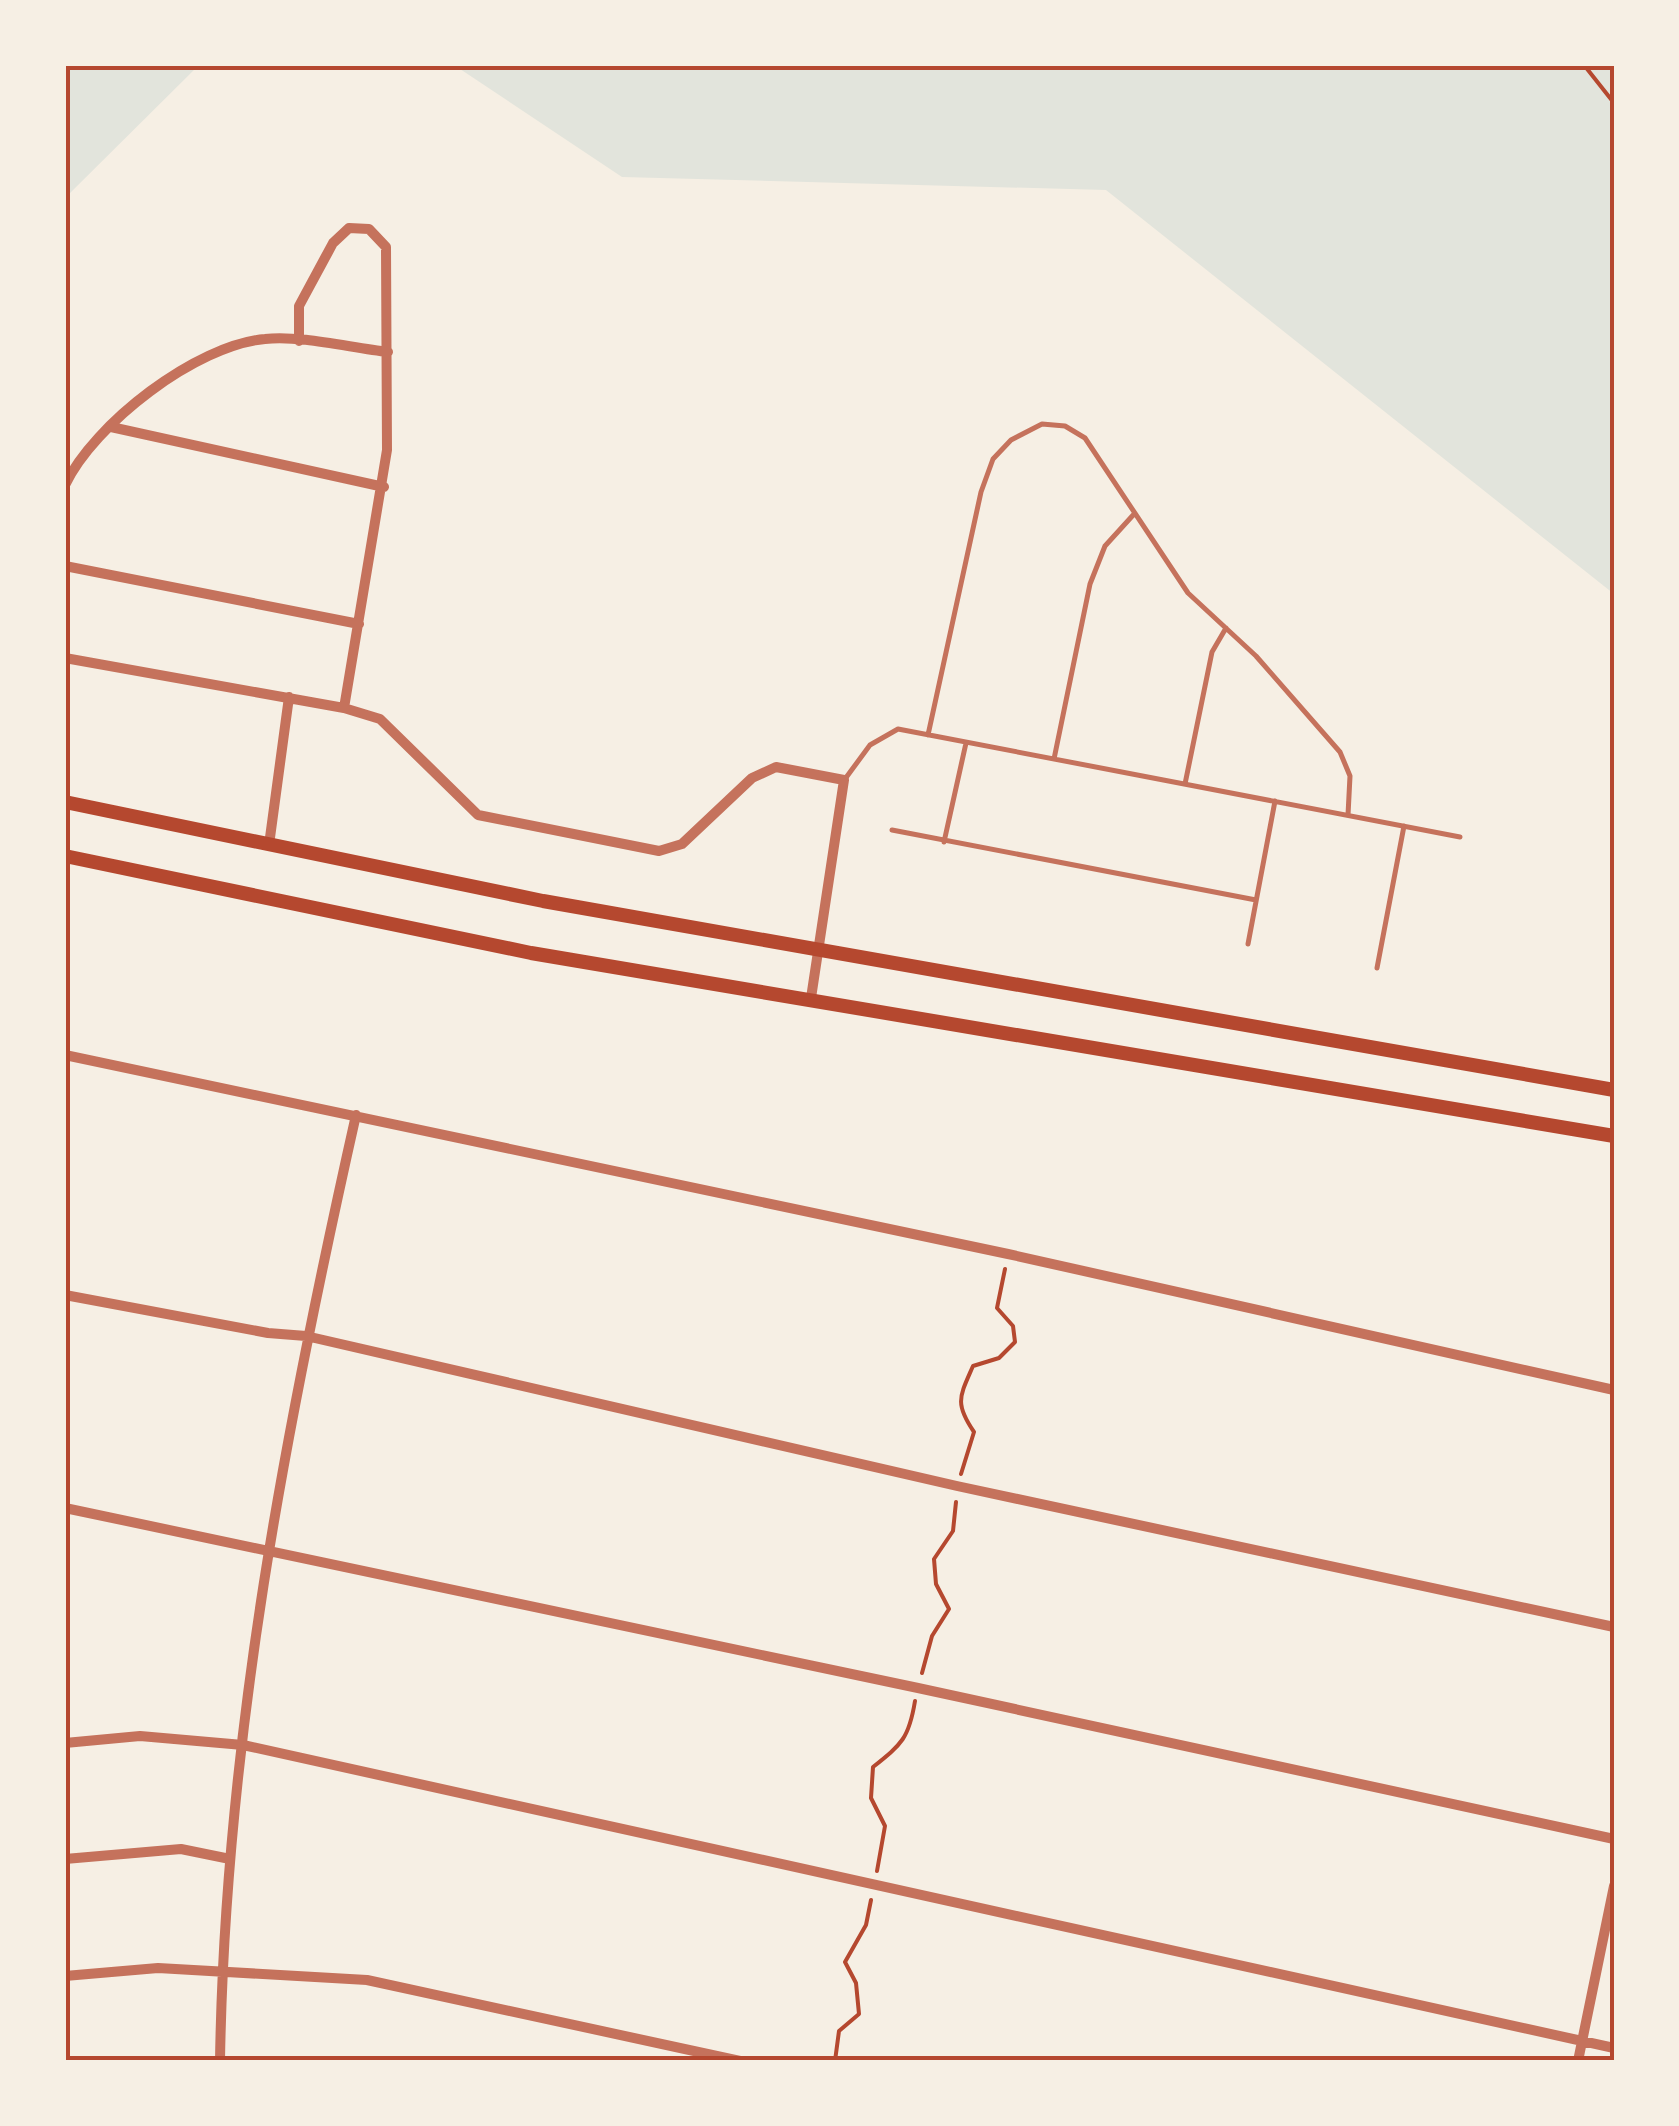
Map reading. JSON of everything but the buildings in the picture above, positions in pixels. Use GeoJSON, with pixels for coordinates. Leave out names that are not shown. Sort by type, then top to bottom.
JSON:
{"type":"FeatureCollection","features":[{"type":"Feature","properties":{"kind":"main road"},"geometry":{"type":"LineString","coordinates":[[65,802],[544,901],[1614,1090]]}},
{"type":"Feature","properties":{"kind":"main road"},"geometry":{"type":"LineString","coordinates":[[65,856],[531,954],[812,998],[1614,1136]]}},
{"type":"Feature","properties":{"kind":"street"},"geometry":{"type":"LineString","coordinates":[[298,341],[299,306],[333,243],[349,228],[369,229],[386,247],[388,450],[344,708]]}},
{"type":"Feature","properties":{"kind":"street"},"geometry":{"type":"LineString","coordinates":[[65,485],[77,460],[183,367],[239,342],[269,338],[388,352]]}},
{"type":"Feature","properties":{"kind":"street"},"geometry":{"type":"LineString","coordinates":[[111,427],[384,486]]}},
{"type":"Feature","properties":{"kind":"street"},"geometry":{"type":"LineString","coordinates":[[65,566],[359,624]]}},
{"type":"Feature","properties":{"kind":"street"},"geometry":{"type":"LineString","coordinates":[[69,658],[289,697],[380,719],[478,814],[660,852],[682,844],[752,778],[776,767],[844,780],[812,998]]}},
{"type":"Feature","properties":{"kind":"street"},"geometry":{"type":"LineString","coordinates":[[269,845],[289,697]]}},
{"type":"Feature","properties":{"kind":"street"},"geometry":{"type":"LineString","coordinates":[[65,1054],[1008,1254],[1614,1390]]}},
{"type":"Feature","properties":{"kind":"street"},"geometry":{"type":"LineString","coordinates":[[220,2061],[230,1859],[267,1552],[306,1336],[356,1115]]}},
{"type":"Feature","properties":{"kind":"street"},"geometry":{"type":"LineString","coordinates":[[65,1295],[268,1333],[306,1336],[957,1486],[1614,1627]]}},
{"type":"Feature","properties":{"kind":"street"},"geometry":{"type":"LineString","coordinates":[[65,1508],[1614,1839]]}},
{"type":"Feature","properties":{"kind":"street"},"geometry":{"type":"LineString","coordinates":[[65,1743],[140,1736],[243,1745],[1614,2048]]}},
{"type":"Feature","properties":{"kind":"street"},"geometry":{"type":"LineString","coordinates":[[65,1859],[180,1849],[230,1859]]}},
{"type":"Feature","properties":{"kind":"street"},"geometry":{"type":"LineString","coordinates":[[1578,2061],[1614,1886]]}},
{"type":"Feature","properties":{"kind":"street"},"geometry":{"type":"LineString","coordinates":[[65,1976],[158,1968],[367,1980],[740,2061]]}},
{"type":"Feature","properties":{"kind":"lane"},"geometry":{"type":"LineString","coordinates":[[928,735],[982,492],[993,460],[1012,440],[1042,424],[1065,426],[1085,438],[1188,594],[1256,656],[1340,752],[1350,776],[1348,815]]}},
{"type":"Feature","properties":{"kind":"lane"},"geometry":{"type":"LineString","coordinates":[[1054,759],[1090,584],[1105,546],[1135,513]]}},
{"type":"Feature","properties":{"kind":"lane"},"geometry":{"type":"LineString","coordinates":[[1185,784],[1212,652],[1226,628]]}},
{"type":"Feature","properties":{"kind":"lane"},"geometry":{"type":"LineString","coordinates":[[844,780],[870,745],[898,729],[1460,836]]}},
{"type":"Feature","properties":{"kind":"lane"},"geometry":{"type":"LineString","coordinates":[[944,842],[966,742]]}},
{"type":"Feature","properties":{"kind":"lane"},"geometry":{"type":"LineString","coordinates":[[1248,944],[1274,801]]}},
{"type":"Feature","properties":{"kind":"lane"},"geometry":{"type":"LineString","coordinates":[[1377,968],[1404,826]]}},
{"type":"Feature","properties":{"kind":"lane"},"geometry":{"type":"LineString","coordinates":[[892,830],[1256,900]]}},
{"type":"Feature","properties":{"kind":"path"},"geometry":{"type":"LineString","coordinates":[[1584,65],[1614,102]]}},
{"type":"Feature","properties":{"kind":"path"},"geometry":{"type":"LineString","coordinates":[[834,2061],[839,2030],[859,2014],[856,1983],[845,1962],[866,1925],[885,1826],[870,1798],[873,1767],[902,1744],[911,1726],[932,1636],[949,1610],[936,1584],[934,1559],[952,1531],[957,1486],[974,1432],[961,1414],[959,1398],[973,1366],[999,1358],[1015,1342],[1013,1326],[998,1308],[1008,1254]]}},
{"type":"Feature","properties":{"kind":"shaded area"},"geometry":{"type":"Polygon","coordinates":[[[65,65],[199,65],[65,198],[65,65]]]}},
{"type":"Feature","properties":{"kind":"shaded area"},"geometry":{"type":"Polygon","coordinates":[[[454,65],[1614,65],[1614,594],[1106,190],[622,177],[454,65]]]}}]}
